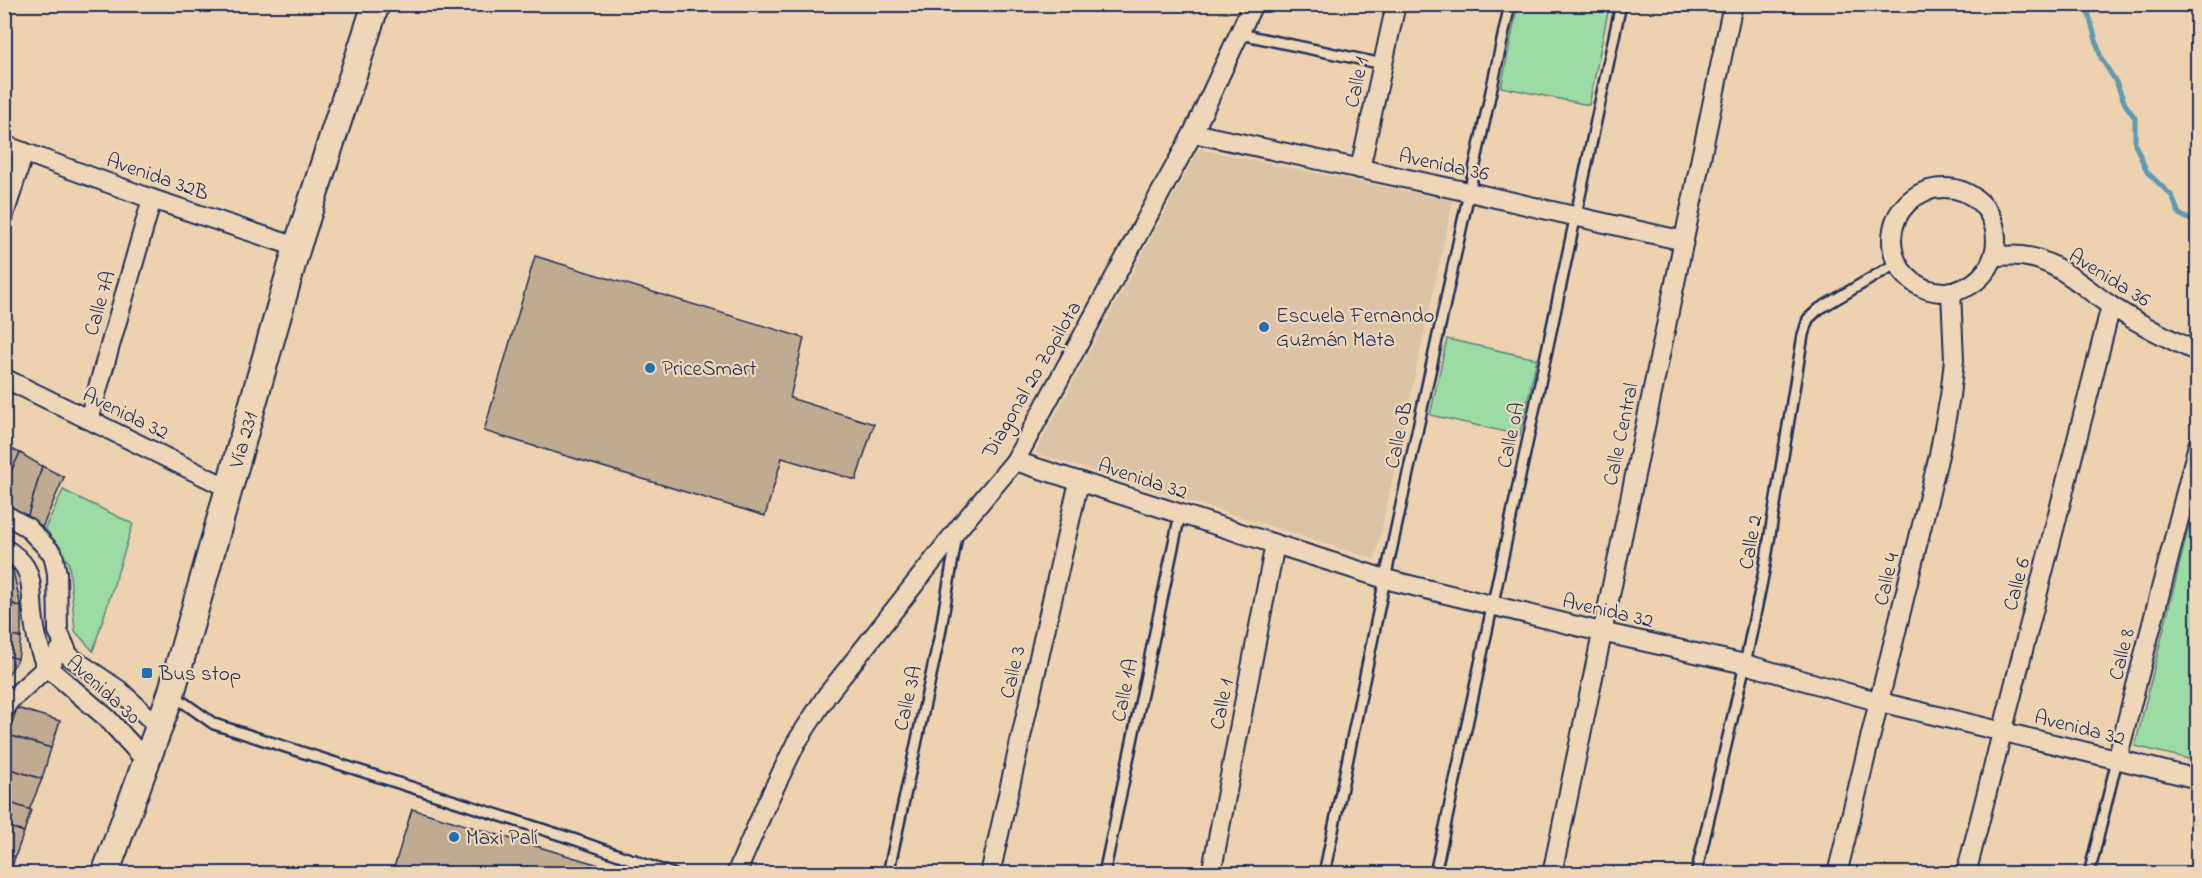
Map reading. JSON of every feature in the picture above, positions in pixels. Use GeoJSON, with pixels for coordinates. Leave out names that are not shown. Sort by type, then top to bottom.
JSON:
{"type":"FeatureCollection","features":[{"type":"Feature","properties":{"kind":"main road","name":"Vía 231"},"geometry":{"type":"LineString","coordinates":[[105,873],[171,694],[297,247],[376,4]]}},
{"type":"Feature","properties":{"kind":"street","name":"Diagonal 20 Zopilota"},"geometry":{"type":"LineString","coordinates":[[736,873],[796,743],[827,695],[958,529],[1015,461],[1193,134],[1253,4]]}},
{"type":"Feature","properties":{"kind":"street","name":"Calle 1"},"geometry":{"type":"LineString","coordinates":[[1360,169],[1396,4]]}},
{"type":"Feature","properties":{"kind":"street","name":"Calle Central"},"geometry":{"type":"LineString","coordinates":[[1552,873],[1733,4]]}},
{"type":"Feature","properties":{"kind":"street","name":"Avenida 36"},"geometry":{"type":"LineString","coordinates":[[1193,134],[1469,192],[1684,241]]}},
{"type":"Feature","properties":{"kind":"street","name":"Avenida 32B"},"geometry":{"type":"LineString","coordinates":[[4,145],[152,199],[297,247]]}},
{"type":"Feature","properties":{"kind":"street"},"geometry":{"type":"LineString","coordinates":[[4,215],[24,152]]}},
{"type":"Feature","properties":{"kind":"street"},"geometry":{"type":"LineString","coordinates":[[1940,188],[1957,190],[1972,197],[1985,208],[1993,222],[1996,239],[1994,256],[1984,273],[1970,285],[1951,291],[1935,291],[1919,286],[1906,276],[1897,263],[1893,247],[1893,230],[1899,214],[1909,201],[1924,192],[1940,188]]}},
{"type":"Feature","properties":{"kind":"street","name":"Calle 7A"},"geometry":{"type":"LineString","coordinates":[[89,419],[152,199]]}},
{"type":"Feature","properties":{"kind":"street","name":"Avenida 36"},"geometry":{"type":"LineString","coordinates":[[1994,256],[2023,256],[2069,274],[2111,306],[2174,342],[2198,352]]}},
{"type":"Feature","properties":{"kind":"street","name":"Calle 4"},"geometry":{"type":"LineString","coordinates":[[1837,873],[1936,466],[1950,396],[1954,360],[1951,291]]}},
{"type":"Feature","properties":{"kind":"street","name":"Calle 6"},"geometry":{"type":"LineString","coordinates":[[1966,873],[2111,306]]}},
{"type":"Feature","properties":{"kind":"street","name":"Avenida 32"},"geometry":{"type":"LineString","coordinates":[[4,378],[228,488]]}},
{"type":"Feature","properties":{"kind":"street","name":"Calle 8"},"geometry":{"type":"LineString","coordinates":[[2117,760],[2198,445]]}},
{"type":"Feature","properties":{"kind":"street","name":"Avenida 32"},"geometry":{"type":"LineString","coordinates":[[1015,461],[1385,579],[1601,632],[1745,664],[1880,702],[2198,779]]}},
{"type":"Feature","properties":{"kind":"street","name":"Calle 3"},"geometry":{"type":"LineString","coordinates":[[990,873],[1079,481]]}},
{"type":"Feature","properties":{"kind":"street","name":"Avenida 30"},"geometry":{"type":"LineString","coordinates":[[4,514],[27,527],[53,554],[57,573],[58,631],[69,656],[119,690],[159,727]]}},
{"type":"Feature","properties":{"kind":"street","name":"Calle 1"},"geometry":{"type":"LineString","coordinates":[[1211,873],[1275,544]]}},
{"type":"Feature","properties":{"kind":"street","name":"Avenida 30"},"geometry":{"type":"LineString","coordinates":[[4,548],[16,556],[26,568],[32,587],[33,612],[41,657],[47,667],[107,718],[147,762]]}},
{"type":"Feature","properties":{"kind":"street"},"geometry":{"type":"LineString","coordinates":[[4,711],[9,701],[47,667],[64,645]]}},
{"type":"Feature","properties":{"kind":"lane","name":"Calle 0B"},"geometry":{"type":"LineString","coordinates":[[1324,873],[1385,579],[1510,4]]}},
{"type":"Feature","properties":{"kind":"lane","name":"Calle 0A"},"geometry":{"type":"LineString","coordinates":[[1435,873],[1621,4]]}},
{"type":"Feature","properties":{"kind":"lane"},"geometry":{"type":"LineString","coordinates":[[1240,33],[1383,64]]}},
{"type":"Feature","properties":{"kind":"lane","name":"Calle 2"},"geometry":{"type":"LineString","coordinates":[[1696,873],[1745,664],[1764,571],[1803,335],[1808,319],[1819,309],[1897,263]]}},
{"type":"Feature","properties":{"kind":"lane","name":"Calle 1A"},"geometry":{"type":"LineString","coordinates":[[1104,873],[1180,514]]}},
{"type":"Feature","properties":{"kind":"lane","name":"Calle 3A"},"geometry":{"type":"LineString","coordinates":[[888,873],[940,634],[958,529]]}},
{"type":"Feature","properties":{"kind":"lane"},"geometry":{"type":"LineString","coordinates":[[171,694],[214,724],[673,873]]}},
{"type":"Feature","properties":{"kind":"lane","name":"Calle 8"},"geometry":{"type":"LineString","coordinates":[[2089,873],[2117,760]]}},
{"type":"Feature","properties":{"kind":"lane"},"geometry":{"type":"LineString","coordinates":[[631,873],[635,861]]}},
{"type":"Feature","properties":{"kind":"shaded area","name":"Escuela Fernando Guzmán Mata"},"geometry":{"type":"Polygon","coordinates":[[[1199,149],[1453,201],[1375,559],[1035,453],[1199,149]]]}},
{"type":"Feature","properties":{"kind":"green space"},"geometry":{"type":"Polygon","coordinates":[[[1518,5],[1572,5],[1608,12],[1589,105],[1501,87],[1518,5]]]}},
{"type":"Feature","properties":{"kind":"green space"},"geometry":{"type":"Polygon","coordinates":[[[1447,339],[1537,359],[1520,435],[1430,415],[1447,339]]]}},
{"type":"Feature","properties":{"kind":"green space"},"geometry":{"type":"Polygon","coordinates":[[[63,490],[133,524],[93,651],[75,631],[69,563],[45,528],[63,490]]]}},
{"type":"Feature","properties":{"kind":"green space"},"geometry":{"type":"Polygon","coordinates":[[[2197,493],[2198,761],[2135,746],[2197,493]]]}},
{"type":"Feature","properties":{"kind":"building","name":"PriceSmart"},"geometry":{"type":"Polygon","coordinates":[[[535,256],[804,338],[790,398],[874,424],[856,480],[782,458],[765,516],[484,431],[535,256]]]}},
{"type":"Feature","properties":{"kind":"building"},"geometry":{"type":"Polygon","coordinates":[[[4,445],[20,453],[4,486],[4,445]]]}},
{"type":"Feature","properties":{"kind":"building"},"geometry":{"type":"Polygon","coordinates":[[[20,453],[42,466],[27,519],[4,504],[4,486],[20,453]]]}},
{"type":"Feature","properties":{"kind":"building"},"geometry":{"type":"Polygon","coordinates":[[[42,466],[64,477],[41,530],[27,519],[42,466]]]}},
{"type":"Feature","properties":{"kind":"building"},"geometry":{"type":"Polygon","coordinates":[[[4,563],[13,570],[21,607],[4,600],[4,563]]]}},
{"type":"Feature","properties":{"kind":"building"},"geometry":{"type":"Polygon","coordinates":[[[4,601],[21,607],[21,638],[4,632],[4,601]]]}},
{"type":"Feature","properties":{"kind":"building"},"geometry":{"type":"Polygon","coordinates":[[[4,632],[21,638],[18,659],[4,655],[4,632]]]}},
{"type":"Feature","properties":{"kind":"building"},"geometry":{"type":"Polygon","coordinates":[[[4,655],[18,659],[4,681],[4,655]]]}},
{"type":"Feature","properties":{"kind":"building"},"geometry":{"type":"Polygon","coordinates":[[[17,708],[60,721],[51,748],[8,735],[17,708]]]}},
{"type":"Feature","properties":{"kind":"building"},"geometry":{"type":"Polygon","coordinates":[[[8,735],[51,748],[42,779],[4,767],[4,746],[8,735]]]}},
{"type":"Feature","properties":{"kind":"building"},"geometry":{"type":"Polygon","coordinates":[[[4,767],[42,779],[29,810],[4,801],[4,767]]]}},
{"type":"Feature","properties":{"kind":"building"},"geometry":{"type":"Polygon","coordinates":[[[4,801],[31,810],[24,832],[4,825],[4,801]]]}},
{"type":"Feature","properties":{"kind":"building","name":"Maxi Palí"},"geometry":{"type":"Polygon","coordinates":[[[412,809],[599,865],[597,874],[392,874],[412,809]]]}},
{"type":"Feature","properties":{"kind":"building"},"geometry":{"type":"Polygon","coordinates":[[[4,825],[24,832],[15,857],[4,853],[4,825]]]}},
{"type":"Feature","properties":{"kind":"building"},"geometry":{"type":"Polygon","coordinates":[[[4,853],[15,857],[10,874],[4,874],[4,853]]]}},
{"type":"Feature","properties":{"kind":"waterway"},"geometry":{"type":"LineString","coordinates":[[2089,4],[2088,12],[2101,58],[2135,118],[2135,144],[2147,172],[2172,196],[2179,214],[2198,224]]}},
{"type":"Feature","properties":{"kind":"place","name":"Escuela Fernando Guzmán Mata"},"geometry":{"type":"Point","coordinates":[1264,327]}},
{"type":"Feature","properties":{"kind":"place","name":"PriceSmart"},"geometry":{"type":"Point","coordinates":[650,368]}},
{"type":"Feature","properties":{"kind":"place","name":"Bus stop"},"geometry":{"type":"Point","coordinates":[147,673]}},
{"type":"Feature","properties":{"kind":"place","name":"Maxi Palí"},"geometry":{"type":"Point","coordinates":[454,837]}}]}
